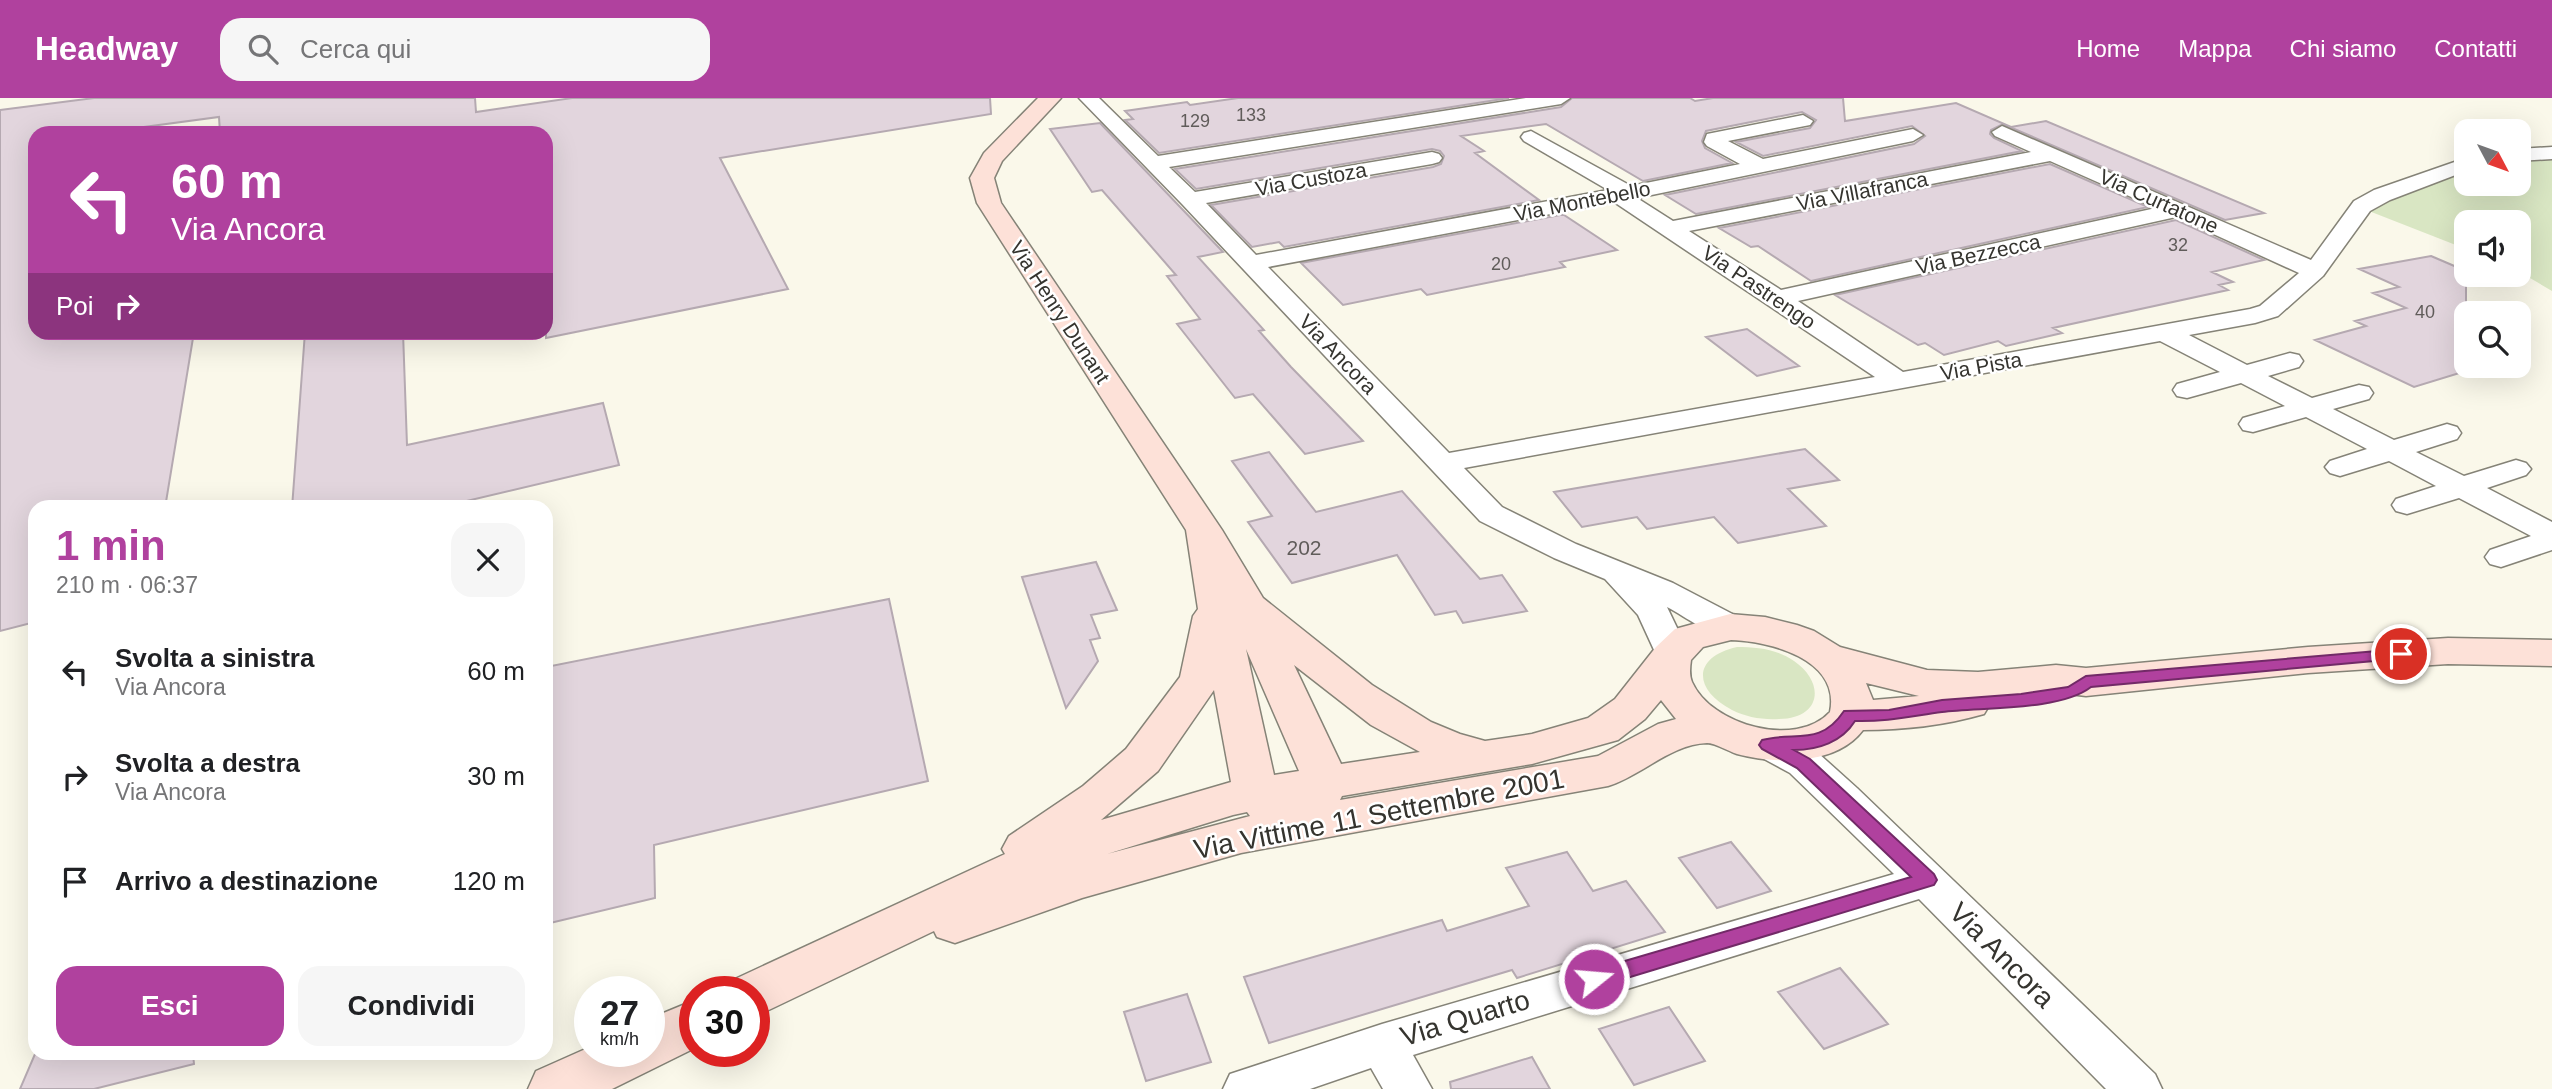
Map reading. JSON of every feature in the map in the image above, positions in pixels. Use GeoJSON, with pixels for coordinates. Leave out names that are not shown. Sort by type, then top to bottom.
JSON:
{"type":"FeatureCollection","features":[{"type":"Feature","properties":{"kind":"main road","name":"Via Henry Dunant"},"geometry":{"type":"LineString","coordinates":[[1050,98],[992,158],[982,178],[989,203],[1204,530],[1230,599]]}},
{"type":"Feature","properties":{"kind":"main road"},"geometry":{"type":"LineString","coordinates":[[1230,599],[1386,715],[1447,747],[1485,756]]}},
{"type":"Feature","properties":{"kind":"main road"},"geometry":{"type":"LineString","coordinates":[[1230,599],[1326,781],[1313,810],[1300,825],[1271,808],[1256,794],[1230,599]]}},
{"type":"Feature","properties":{"kind":"main road"},"geometry":{"type":"LineString","coordinates":[[770,986],[1039,842],[1108,791],[1142,760],[1200,679],[1230,599]]}},
{"type":"Feature","properties":{"kind":"main road","name":"Via Ancora"},"geometry":{"type":"LineString","coordinates":[[1824,656],[1846,679],[1852,698],[1850,715],[1843,726],[1830,736],[1799,745],[1768,745],[1741,739],[1712,727],[1684,706],[1668,677],[1671,659],[1682,643],[1695,635],[1730,627],[1757,628],[1787,635],[1824,656],[1929,685],[1962,688],[2064,677],[2086,682],[2308,660],[2448,651],[2552,653]]}},
{"type":"Feature","properties":{"kind":"main road","name":"Via Vittime 11 Settembre 2001"},"geometry":{"type":"LineString","coordinates":[[770,987],[1025,866],[1101,837],[1233,798],[1532,749],[1603,729],[1630,709],[1671,659]]}},
{"type":"Feature","properties":{"kind":"main road","name":"Via Ancora"},"geometry":{"type":"LineString","coordinates":[[1850,715],[1889,716],[1942,706],[2021,700],[2073,692],[2086,682]]}},
{"type":"Feature","properties":{"kind":"main road","name":"Via Vittime 11 Settembre 2001"},"geometry":{"type":"LineString","coordinates":[[770,988],[1073,882],[1241,835],[1608,770],[1674,735],[1712,727]]}},
{"type":"Feature","properties":{"kind":"main road"},"geometry":{"type":"LineString","coordinates":[[568,1083],[602,1067]]}},
{"type":"Feature","properties":{"kind":"street","name":"Via Ancora"},"geometry":{"type":"LineString","coordinates":[[1088,98],[1190,199],[1491,514],[1510,526],[1661,590],[1730,627]]}},
{"type":"Feature","properties":{"kind":"street"},"geometry":{"type":"LineString","coordinates":[[1155,163],[1561,98]]}},
{"type":"Feature","properties":{"kind":"street"},"geometry":{"type":"LineString","coordinates":[[1758,168],[1756,164],[1714,142],[1714,138],[1803,121]]}},
{"type":"Feature","properties":{"kind":"street","name":"Via Curtatone"},"geometry":{"type":"LineString","coordinates":[[2002,132],[2315,271]]}},
{"type":"Feature","properties":{"kind":"street","name":"Via Montebello"},"geometry":{"type":"LineString","coordinates":[[1250,264],[1758,168],[1913,135]]}},
{"type":"Feature","properties":{"kind":"street","name":"Via Pastrengo"},"geometry":{"type":"LineString","coordinates":[[1531,137],[1623,194],[1899,381]]}},
{"type":"Feature","properties":{"kind":"street"},"geometry":{"type":"LineString","coordinates":[[2531,154],[2552,153]]}},
{"type":"Feature","properties":{"kind":"street","name":"Via Villafranca"},"geometry":{"type":"LineString","coordinates":[[1671,228],[2053,154]]}},
{"type":"Feature","properties":{"kind":"street","name":"Via Custoza"},"geometry":{"type":"LineString","coordinates":[[1190,199],[1432,158]]}},
{"type":"Feature","properties":{"kind":"street","name":"Via Pista"},"geometry":{"type":"LineString","coordinates":[[1443,463],[2255,316],[2269,311],[2315,271],[2362,206],[2382,195],[2454,168]]}},
{"type":"Feature","properties":{"kind":"street","name":"Via Bezzecca"},"geometry":{"type":"LineString","coordinates":[[1777,298],[2179,210]]}},
{"type":"Feature","properties":{"kind":"street"},"geometry":{"type":"LineString","coordinates":[[2165,333],[2552,536]]}},
{"type":"Feature","properties":{"kind":"street"},"geometry":{"type":"LineString","coordinates":[[2187,390],[2290,361]]}},
{"type":"Feature","properties":{"kind":"street"},"geometry":{"type":"LineString","coordinates":[[2253,424],[2358,393]]}},
{"type":"Feature","properties":{"kind":"street"},"geometry":{"type":"LineString","coordinates":[[2340,467],[2447,433]]}},
{"type":"Feature","properties":{"kind":"street"},"geometry":{"type":"LineString","coordinates":[[2407,505],[2516,469]]}},
{"type":"Feature","properties":{"kind":"street"},"geometry":{"type":"LineString","coordinates":[[2501,558],[2552,536]]}},
{"type":"Feature","properties":{"kind":"street","name":"Via Ancora"},"geometry":{"type":"LineString","coordinates":[[1615,572],[1653,611],[1671,659]]}},
{"type":"Feature","properties":{"kind":"street","name":"Via Ancora"},"geometry":{"type":"LineString","coordinates":[[1768,745],[1804,763],[1927,880],[2138,1089]]}},
{"type":"Feature","properties":{"kind":"street","name":"Via Quarto"},"geometry":{"type":"LineString","coordinates":[[1247,1089],[1382,1044],[1927,880]]}},
{"type":"Feature","properties":{"kind":"street"},"geometry":{"type":"LineString","coordinates":[[1382,1044],[1408,1089]]}},
{"type":"Feature","properties":{"kind":"green space"},"geometry":{"type":"Polygon","coordinates":[[[2552,152],[2552,291],[2531,279],[2531,210],[2454,210],[2454,244],[2351,204],[2454,164],[2454,196],[2531,196],[2531,153],[2552,152]]]}},
{"type":"Feature","properties":{"kind":"green space"},"geometry":{"type":"Polygon","coordinates":[[[1737,647],[1767,650],[1794,661],[1811,679],[1814,698],[1811,706],[1804,713],[1793,717],[1766,719],[1754,718],[1719,702],[1705,684],[1705,666],[1722,652],[1737,647]]]}},
{"type":"Feature","properties":{"kind":"building"},"geometry":{"type":"Polygon","coordinates":[[[94,98],[475,98],[476,112],[572,98],[990,98],[991,114],[720,158],[788,289],[553,337],[553,126],[220,126],[219,117],[152,126],[28,126],[28,340],[193,340],[166,500],[28,500],[28,624],[0,631],[0,110],[94,98]]]}},
{"type":"Feature","properties":{"kind":"building"},"geometry":{"type":"Polygon","coordinates":[[[1238,98],[1509,98],[1159,153],[1125,120],[1133,119],[1125,111],[1238,98]]]}},
{"type":"Feature","properties":{"kind":"building"},"geometry":{"type":"Polygon","coordinates":[[[1572,98],[1690,98],[1695,101],[1713,98],[1843,98],[1845,121],[1956,103],[2011,127],[2046,121],[2264,213],[2225,220],[2003,124],[1991,130],[1990,134],[2022,151],[1696,214],[1665,195],[1914,144],[1925,136],[1912,126],[1763,156],[1736,142],[1810,128],[1816,120],[1802,112],[1706,131],[1702,141],[1705,148],[1732,163],[1643,181],[1546,124],[1461,136],[1484,151],[1475,153],[1539,200],[1284,247],[1279,242],[1252,247],[1211,205],[1433,167],[1441,164],[1444,156],[1440,151],[1432,149],[1196,189],[1175,169],[1561,107],[1572,98]]]}},
{"type":"Feature","properties":{"kind":"building"},"geometry":{"type":"Polygon","coordinates":[[[1100,123],[1223,252],[1198,257],[1264,330],[1259,331],[1291,367],[1363,441],[1305,454],[1253,394],[1235,398],[1177,324],[1200,319],[1167,276],[1176,275],[1102,190],[1092,192],[1050,129],[1100,123]]]}},
{"type":"Feature","properties":{"kind":"building"},"geometry":{"type":"Polygon","coordinates":[[[2050,164],[2148,207],[1811,281],[1758,246],[1751,247],[1719,228],[2050,164]]]}},
{"type":"Feature","properties":{"kind":"building"},"geometry":{"type":"Polygon","coordinates":[[[1560,215],[1617,250],[1560,262],[1565,267],[1427,295],[1421,289],[1343,305],[1301,263],[1560,215]]]}},
{"type":"Feature","properties":{"kind":"building"},"geometry":{"type":"Polygon","coordinates":[[[2176,220],[2264,260],[2212,272],[2233,282],[2219,285],[2228,290],[2053,328],[2062,333],[2006,346],[1998,341],[1944,355],[1925,343],[1918,345],[1835,295],[2176,220]]]}},
{"type":"Feature","properties":{"kind":"building"},"geometry":{"type":"Polygon","coordinates":[[[2431,256],[2454,266],[2454,287],[2466,287],[2466,301],[2454,301],[2454,375],[2414,387],[2315,340],[2366,326],[2355,321],[2406,308],[2373,293],[2399,287],[2359,269],[2431,256]]]}},
{"type":"Feature","properties":{"kind":"building"},"geometry":{"type":"Polygon","coordinates":[[[1747,329],[1799,366],[1757,376],[1706,337],[1747,329]]]}},
{"type":"Feature","properties":{"kind":"building"},"geometry":{"type":"Polygon","coordinates":[[[304,340],[403,340],[407,445],[603,403],[619,465],[471,500],[293,500],[304,340]]]}},
{"type":"Feature","properties":{"kind":"building"},"geometry":{"type":"Polygon","coordinates":[[[1805,449],[1839,480],[1788,489],[1826,526],[1738,543],[1714,517],[1647,529],[1637,517],[1582,527],[1554,492],[1805,449]]]}},
{"type":"Feature","properties":{"kind":"building"},"geometry":{"type":"Polygon","coordinates":[[[1269,452],[1316,512],[1402,491],[1480,579],[1502,575],[1527,611],[1463,623],[1456,611],[1435,615],[1397,555],[1292,583],[1248,522],[1272,516],[1232,461],[1269,452]]]}},
{"type":"Feature","properties":{"kind":"building"},"geometry":{"type":"Polygon","coordinates":[[[1096,562],[1117,610],[1091,615],[1100,638],[1090,640],[1098,661],[1066,708],[1022,577],[1096,562]]]}},
{"type":"Feature","properties":{"kind":"building"},"geometry":{"type":"Polygon","coordinates":[[[889,599],[928,781],[654,845],[655,898],[553,922],[553,666],[889,599]]]}},
{"type":"Feature","properties":{"kind":"building"},"geometry":{"type":"Polygon","coordinates":[[[1731,842],[1771,891],[1717,908],[1679,858],[1731,842]]]}},
{"type":"Feature","properties":{"kind":"building"},"geometry":{"type":"Polygon","coordinates":[[[1567,852],[1593,891],[1626,881],[1665,932],[1517,978],[1512,970],[1269,1043],[1244,977],[1442,920],[1447,931],[1529,906],[1506,868],[1567,852]]]}},
{"type":"Feature","properties":{"kind":"building"},"geometry":{"type":"Polygon","coordinates":[[[1840,968],[1888,1024],[1824,1049],[1778,992],[1840,968]]]}},
{"type":"Feature","properties":{"kind":"building"},"geometry":{"type":"Polygon","coordinates":[[[1187,994],[1211,1062],[1146,1081],[1124,1012],[1187,994]]]}},
{"type":"Feature","properties":{"kind":"building"},"geometry":{"type":"Polygon","coordinates":[[[1669,1007],[1705,1061],[1634,1085],[1599,1029],[1669,1007]]]}},
{"type":"Feature","properties":{"kind":"building"},"geometry":{"type":"Polygon","coordinates":[[[1532,1057],[1550,1089],[1451,1089],[1450,1082],[1532,1057]]]}},
{"type":"Feature","properties":{"kind":"building"},"geometry":{"type":"Polygon","coordinates":[[[32,1060],[194,1060],[194,1064],[94,1089],[20,1089],[32,1060]]]}},
{"type":"Feature","properties":{"kind":"route"},"geometry":{"type":"LineString","coordinates":[[1594,979],[1869,895],[1927,880],[1804,763],[1768,745],[1807,744],[1830,736],[1843,726],[1850,715],[1889,716],[1942,706],[2021,700],[2073,692],[2086,682],[2308,660],[2401,654]]}}]}
